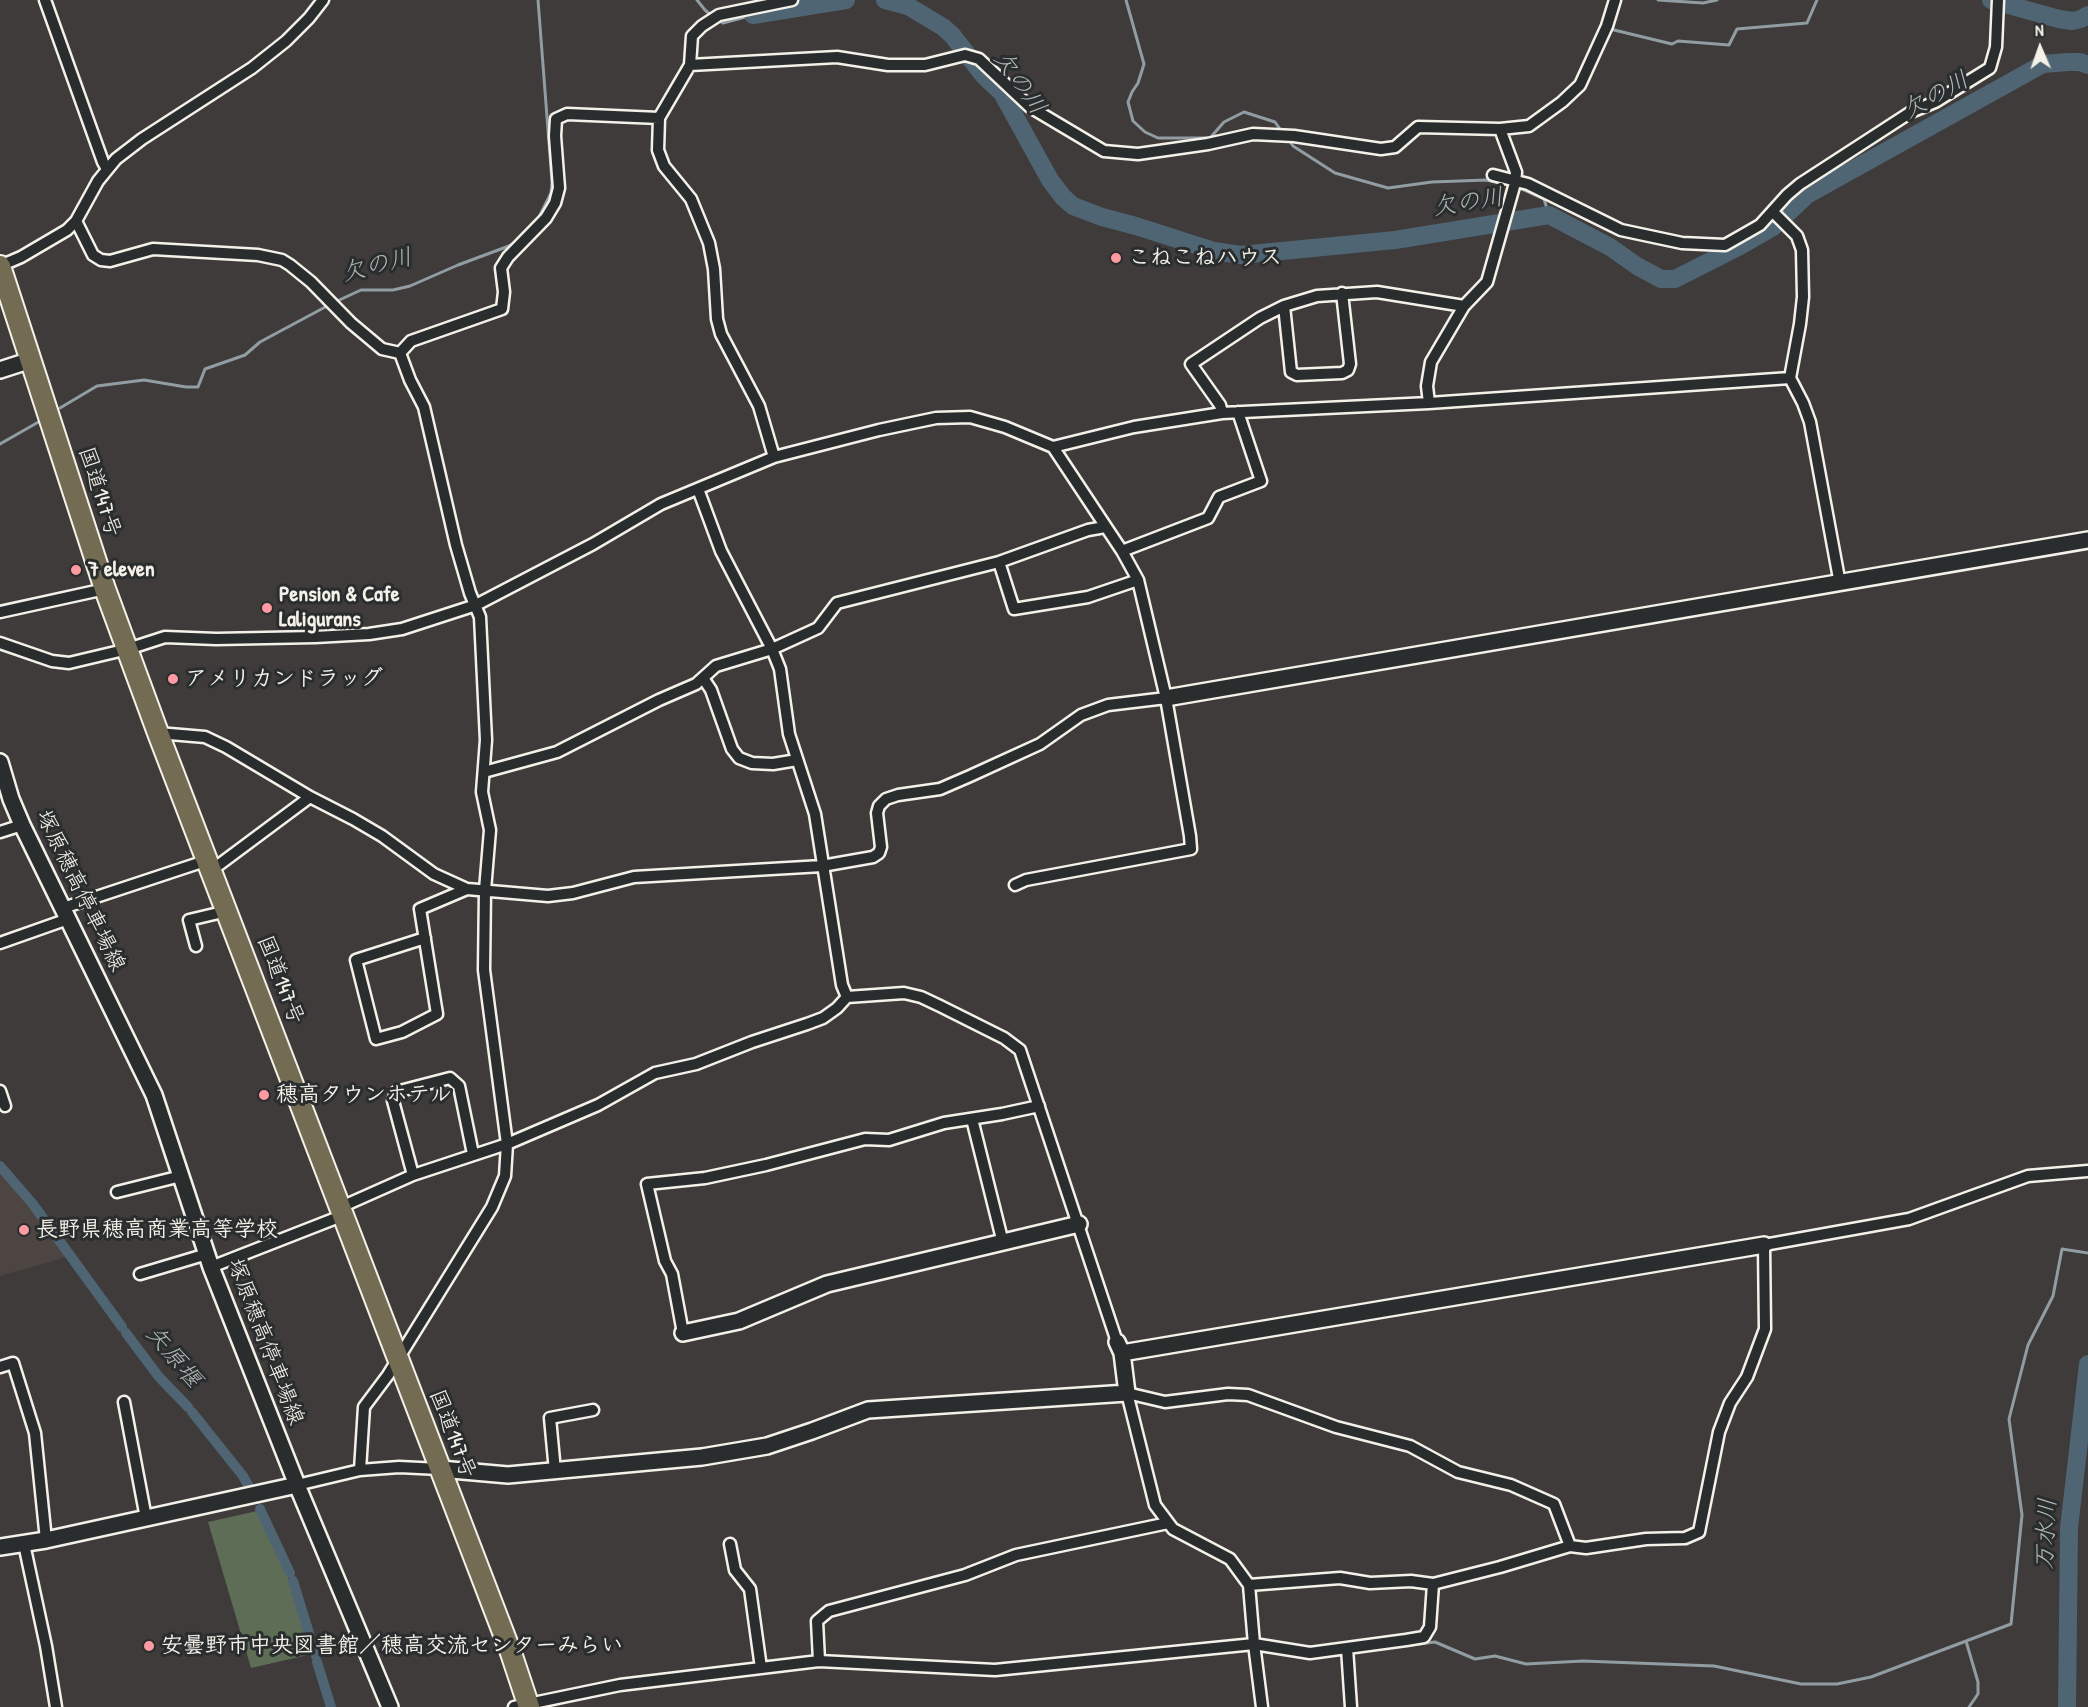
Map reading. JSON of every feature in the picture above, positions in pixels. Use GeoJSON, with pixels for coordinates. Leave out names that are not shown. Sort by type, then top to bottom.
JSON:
{"type":"FeatureCollection","features":[{"type":"Feature","properties":{"kind":"highway","name":"国道147号"},"geometry":{"type":"LineString","coordinates":[[0,269],[105,589],[440,1469],[524,1706]]}},
{"type":"Feature","properties":{"kind":"street"},"geometry":{"type":"LineString","coordinates":[[45,0],[107,169]]}},
{"type":"Feature","properties":{"kind":"street"},"geometry":{"type":"LineString","coordinates":[[0,269],[46,243],[76,221],[107,169],[142,139],[270,54],[309,18],[323,0]]}},
{"type":"Feature","properties":{"kind":"street"},"geometry":{"type":"LineString","coordinates":[[774,457],[759,406],[721,334],[717,319],[714,269],[709,243],[691,199],[664,166],[658,150],[659,118],[690,65],[692,36],[715,18],[792,0]]}},
{"type":"Feature","properties":{"kind":"street"},"geometry":{"type":"LineString","coordinates":[[690,65],[837,57],[888,65],[925,65],[965,55],[979,59],[1030,107],[1104,151],[1138,154],[1208,144],[1253,134],[1294,136],[1381,149],[1395,147],[1418,128],[1500,129],[1529,126],[1580,86],[1607,26],[1614,3]]}},
{"type":"Feature","properties":{"kind":"street"},"geometry":{"type":"LineString","coordinates":[[1493,175],[1621,230],[1682,243],[1725,245],[1760,225],[1774,214],[1787,195],[1800,184],[1911,112],[1935,102],[1990,68],[1996,46],[1997,4]]}},
{"type":"Feature","properties":{"kind":"street"},"geometry":{"type":"LineString","coordinates":[[400,353],[411,341],[501,309],[504,292],[501,268],[508,256],[546,218],[555,203],[559,188],[556,119],[567,114],[659,118]]}},
{"type":"Feature","properties":{"kind":"street"},"geometry":{"type":"LineString","coordinates":[[1429,403],[1427,386],[1431,362],[1464,306],[1487,282],[1515,185],[1514,166],[1500,129]]}},
{"type":"Feature","properties":{"kind":"street"},"geometry":{"type":"LineString","coordinates":[[1774,214],[1800,241],[1803,262],[1803,297],[1790,378],[1803,403],[1812,428],[1840,584]]}},
{"type":"Feature","properties":{"kind":"street"},"geometry":{"type":"LineString","coordinates":[[76,221],[93,255],[100,260],[110,261],[153,249],[258,255],[282,260],[382,349],[400,353]]}},
{"type":"Feature","properties":{"kind":"street"},"geometry":{"type":"LineString","coordinates":[[1222,413],[1220,405],[1191,364],[1260,318],[1284,306],[1317,296],[1377,292],[1464,306]]}},
{"type":"Feature","properties":{"kind":"street"},"geometry":{"type":"LineString","coordinates":[[1284,306],[1291,372],[1297,375],[1342,373],[1348,370],[1350,364],[1342,293]]}},
{"type":"Feature","properties":{"kind":"street"},"geometry":{"type":"LineString","coordinates":[[360,1470],[364,1407],[388,1375],[492,1207],[506,1176],[507,1144],[484,970],[485,890],[490,830],[482,792],[486,740],[480,617],[470,593],[456,545],[423,407],[400,353]]}},
{"type":"Feature","properties":{"kind":"street"},"geometry":{"type":"LineString","coordinates":[[0,370],[31,360]]}},
{"type":"Feature","properties":{"kind":"street"},"geometry":{"type":"LineString","coordinates":[[1053,447],[1134,427],[1222,413],[1429,403],[1790,378]]}},
{"type":"Feature","properties":{"kind":"street"},"geometry":{"type":"LineString","coordinates":[[1122,552],[1208,518],[1219,497],[1261,481],[1238,412]]}},
{"type":"Feature","properties":{"kind":"street"},"geometry":{"type":"LineString","coordinates":[[0,643],[52,661],[69,663],[128,649],[165,637],[216,639],[369,634],[402,629],[476,605],[593,544],[661,504],[774,457],[936,418],[970,417],[1005,427],[1053,447],[1138,580],[1166,698],[1190,836],[1191,849],[1026,880],[1015,885]]}},
{"type":"Feature","properties":{"kind":"street"},"geometry":{"type":"LineString","coordinates":[[698,489],[721,550],[780,669],[789,734],[815,814],[842,985],[847,997]]}},
{"type":"Feature","properties":{"kind":"street"},"geometry":{"type":"LineString","coordinates":[[484,772],[557,752],[659,700],[696,684],[716,666],[772,649],[818,628],[837,603],[999,562],[1088,530],[1105,527]]}},
{"type":"Feature","properties":{"kind":"street"},"geometry":{"type":"LineString","coordinates":[[158,733],[206,737],[226,747],[310,797],[353,819],[434,874],[467,889],[548,896],[634,877],[822,866],[873,856],[879,853],[881,847],[877,813],[879,806],[886,800],[898,795],[940,789],[1040,744],[1081,715],[1108,705],[1166,698],[2088,540]]}},
{"type":"Feature","properties":{"kind":"street"},"geometry":{"type":"LineString","coordinates":[[999,562],[1014,609],[1088,597],[1138,580]]}},
{"type":"Feature","properties":{"kind":"street"},"geometry":{"type":"LineString","coordinates":[[0,612],[105,589]]}},
{"type":"Feature","properties":{"kind":"street"},"geometry":{"type":"LineString","coordinates":[[703,678],[711,690],[732,749],[740,758],[752,763],[773,764],[796,760]]}},
{"type":"Feature","properties":{"kind":"street","name":"塚原穂高停車場線"},"geometry":{"type":"LineString","coordinates":[[0,762],[11,799],[22,825],[153,1095],[209,1260],[297,1485],[390,1707]]}},
{"type":"Feature","properties":{"kind":"street"},"geometry":{"type":"LineString","coordinates":[[0,943],[65,913],[210,865],[310,797]]}},
{"type":"Feature","properties":{"kind":"street"},"geometry":{"type":"LineString","coordinates":[[0,832],[22,825]]}},
{"type":"Feature","properties":{"kind":"street"},"geometry":{"type":"LineString","coordinates":[[425,938],[356,960],[376,1039],[402,1032],[437,1014],[425,938],[420,909],[467,889]]}},
{"type":"Feature","properties":{"kind":"street"},"geometry":{"type":"LineString","coordinates":[[196,946],[189,920],[227,911]]}},
{"type":"Feature","properties":{"kind":"street"},"geometry":{"type":"LineString","coordinates":[[140,1274],[209,1260],[343,1211],[413,1175],[507,1144],[598,1105],[655,1073],[696,1064],[823,1018],[847,997],[904,993],[921,997],[1004,1038],[1020,1050],[1119,1348],[1127,1393],[1155,1505],[1168,1523],[1184,1535],[1230,1559],[1249,1585],[1262,1707]]}},
{"type":"Feature","properties":{"kind":"street"},"geometry":{"type":"LineString","coordinates":[[413,1175],[393,1101],[396,1092],[450,1078],[459,1086],[473,1154]]}},
{"type":"Feature","properties":{"kind":"street"},"geometry":{"type":"LineString","coordinates":[[0,1091],[5,1106]]}},
{"type":"Feature","properties":{"kind":"street"},"geometry":{"type":"LineString","coordinates":[[1039,1106],[944,1123],[889,1140],[865,1139],[766,1165],[705,1178],[647,1184],[665,1261],[672,1274],[683,1333],[739,1321],[827,1284],[1079,1224]]}},
{"type":"Feature","properties":{"kind":"street"},"geometry":{"type":"LineString","coordinates":[[972,1119],[1003,1243]]}},
{"type":"Feature","properties":{"kind":"street"},"geometry":{"type":"LineString","coordinates":[[1119,1348],[1764,1245],[1909,1219],[2028,1176],[2088,1171]]}},
{"type":"Feature","properties":{"kind":"street"},"geometry":{"type":"LineString","coordinates":[[117,1192],[181,1176]]}},
{"type":"Feature","properties":{"kind":"street"},"geometry":{"type":"LineString","coordinates":[[1249,1585],[1340,1578],[1370,1583],[1411,1581],[1433,1584],[1570,1546],[1586,1548],[1646,1539],[1685,1538],[1699,1532],[1719,1432],[1730,1402],[1747,1377],[1765,1329],[1764,1245]]}},
{"type":"Feature","properties":{"kind":"street"},"geometry":{"type":"LineString","coordinates":[[0,1367],[13,1363],[35,1433],[46,1540]]}},
{"type":"Feature","properties":{"kind":"street"},"geometry":{"type":"LineString","coordinates":[[0,1547],[46,1540],[360,1470],[399,1467],[508,1475],[702,1457],[767,1446],[868,1410],[1127,1393],[1165,1402],[1228,1394],[1248,1395],[1336,1427],[1410,1446],[1458,1472],[1511,1485],[1554,1504],[1570,1546]]}},
{"type":"Feature","properties":{"kind":"street"},"geometry":{"type":"LineString","coordinates":[[124,1402],[146,1518]]}},
{"type":"Feature","properties":{"kind":"street"},"geometry":{"type":"LineString","coordinates":[[555,1471],[550,1418],[593,1410]]}},
{"type":"Feature","properties":{"kind":"street"},"geometry":{"type":"LineString","coordinates":[[819,1661],[817,1621],[829,1611],[965,1575],[1016,1555],[1168,1523]]}},
{"type":"Feature","properties":{"kind":"street"},"geometry":{"type":"LineString","coordinates":[[24,1544],[46,1646],[56,1707]]}},
{"type":"Feature","properties":{"kind":"street"},"geometry":{"type":"LineString","coordinates":[[730,1544],[735,1570],[750,1589],[761,1668]]}},
{"type":"Feature","properties":{"kind":"street"},"geometry":{"type":"LineString","coordinates":[[524,1706],[620,1685],[819,1661],[995,1670],[1254,1644],[1310,1653],[1424,1636],[1430,1627],[1433,1584]]}},
{"type":"Feature","properties":{"kind":"street"},"geometry":{"type":"LineString","coordinates":[[1347,1648],[1351,1707]]}},
{"type":"Feature","properties":{"kind":"shaded area","name":"長野県穂高商業高等学校"},"geometry":{"type":"Polygon","coordinates":[[[0,1171],[29,1204],[67,1257],[0,1276],[0,1171]]]}},
{"type":"Feature","properties":{"kind":"green space"},"geometry":{"type":"Polygon","coordinates":[[[257,1511],[285,1568],[312,1654],[251,1668],[208,1522],[257,1511]]]}},
{"type":"Feature","properties":{"kind":"waterway","name":"欠の川"},"geometry":{"type":"LineString","coordinates":[[538,0],[552,182],[551,193],[538,219]]}},
{"type":"Feature","properties":{"kind":"waterway","name":"欠の川"},"geometry":{"type":"LineString","coordinates":[[697,0],[712,16]]}},
{"type":"Feature","properties":{"kind":"waterway","name":"欠の川"},"geometry":{"type":"LineString","coordinates":[[753,15],[846,0]]}},
{"type":"Feature","properties":{"kind":"waterway","name":"欠の川"},"geometry":{"type":"LineString","coordinates":[[885,0],[908,6],[952,35],[984,76],[1002,93],[1050,180],[1063,197],[1073,206],[1102,217],[1214,251],[1241,255],[1395,240],[1549,215],[1610,247],[1661,279],[1675,279],[1740,246],[1773,227],[1807,195],[2043,64],[2080,62],[2088,65]]}},
{"type":"Feature","properties":{"kind":"waterway"},"geometry":{"type":"LineString","coordinates":[[1126,0],[1144,64],[1138,83],[1128,102],[1133,121],[1145,132],[1158,138],[1210,138],[1224,122],[1244,112],[1275,122],[1282,132]]}},
{"type":"Feature","properties":{"kind":"waterway"},"geometry":{"type":"LineString","coordinates":[[1658,0],[1703,3],[1717,0]]}},
{"type":"Feature","properties":{"kind":"waterway"},"geometry":{"type":"LineString","coordinates":[[1614,30],[1672,44],[1678,41],[1729,45],[1737,29],[1807,23],[1817,0]]}},
{"type":"Feature","properties":{"kind":"waterway"},"geometry":{"type":"LineString","coordinates":[[1991,0],[2059,19],[2072,21],[2088,15]]}},
{"type":"Feature","properties":{"kind":"waterway","name":"欠の川"},"geometry":{"type":"LineString","coordinates":[[718,20],[723,23],[753,15]]}},
{"type":"Feature","properties":{"kind":"waterway"},"geometry":{"type":"LineString","coordinates":[[1288,139],[1293,146],[1335,173],[1388,188],[1432,182],[1486,180],[1510,185]]}},
{"type":"Feature","properties":{"kind":"waterway"},"geometry":{"type":"LineString","coordinates":[[1517,187],[1544,199],[1549,215]]}},
{"type":"Feature","properties":{"kind":"waterway","name":"欠の川"},"geometry":{"type":"LineString","coordinates":[[335,302],[361,290],[393,290],[410,286],[517,241]]}},
{"type":"Feature","properties":{"kind":"waterway","name":"欠の川"},"geometry":{"type":"LineString","coordinates":[[60,408],[97,386],[144,380],[198,387],[205,369],[245,355],[260,342],[329,305]]}},
{"type":"Feature","properties":{"kind":"waterway","name":"欠の川"},"geometry":{"type":"LineString","coordinates":[[0,444],[42,420]]}},
{"type":"Feature","properties":{"kind":"waterway","name":"矢原堰"},"geometry":{"type":"LineString","coordinates":[[0,1166],[32,1203],[122,1327]]}},
{"type":"Feature","properties":{"kind":"waterway"},"geometry":{"type":"LineString","coordinates":[[1403,1646],[1435,1642],[1475,1659],[1495,1656],[1526,1664],[1583,1661],[1714,1666],[1801,1684],[1837,1684],[1871,1677],[2011,1624],[2022,1515],[2009,1419],[2028,1345],[2053,1296],[2062,1249],[2088,1253]]}},
{"type":"Feature","properties":{"kind":"waterway","name":"矢原堰"},"geometry":{"type":"LineString","coordinates":[[126,1333],[159,1377],[188,1407]]}},
{"type":"Feature","properties":{"kind":"waterway","name":"万水川"},"geometry":{"type":"LineString","coordinates":[[2067,1707],[2069,1528],[2088,1364]]}},
{"type":"Feature","properties":{"kind":"waterway","name":"矢原堰"},"geometry":{"type":"LineString","coordinates":[[192,1412],[243,1476],[249,1487]]}},
{"type":"Feature","properties":{"kind":"waterway","name":"矢原堰"},"geometry":{"type":"LineString","coordinates":[[260,1509],[290,1573]]}},
{"type":"Feature","properties":{"kind":"waterway","name":"矢原堰"},"geometry":{"type":"LineString","coordinates":[[293,1581],[316,1656]]}},
{"type":"Feature","properties":{"kind":"waterway"},"geometry":{"type":"LineString","coordinates":[[1966,1641],[1978,1682],[1978,1694],[1969,1707]]}},
{"type":"Feature","properties":{"kind":"waterway"},"geometry":{"type":"LineString","coordinates":[[1261,1651],[1271,1652]]}},
{"type":"Feature","properties":{"kind":"waterway","name":"矢原堰"},"geometry":{"type":"LineString","coordinates":[[317,1662],[331,1707]]}},
{"type":"Feature","properties":{"kind":"place","name":"こねこねハウス"},"geometry":{"type":"Point","coordinates":[1116,258]}},
{"type":"Feature","properties":{"kind":"place","name":"7 eleven"},"geometry":{"type":"Point","coordinates":[76,570]}},
{"type":"Feature","properties":{"kind":"place","name":"Pension & Cafe Laligurans"},"geometry":{"type":"Point","coordinates":[267,608]}},
{"type":"Feature","properties":{"kind":"place","name":"アメリカンドラッグ"},"geometry":{"type":"Point","coordinates":[173,679]}},
{"type":"Feature","properties":{"kind":"place","name":"穂高タウンホテル"},"geometry":{"type":"Point","coordinates":[264,1095]}},
{"type":"Feature","properties":{"kind":"place","name":"長野県穂高商業高等学校"},"geometry":{"type":"Point","coordinates":[24,1230]}},
{"type":"Feature","properties":{"kind":"place","name":"安曇野市中央図書館／穂高交流センターみらい"},"geometry":{"type":"Point","coordinates":[149,1646]}}]}
